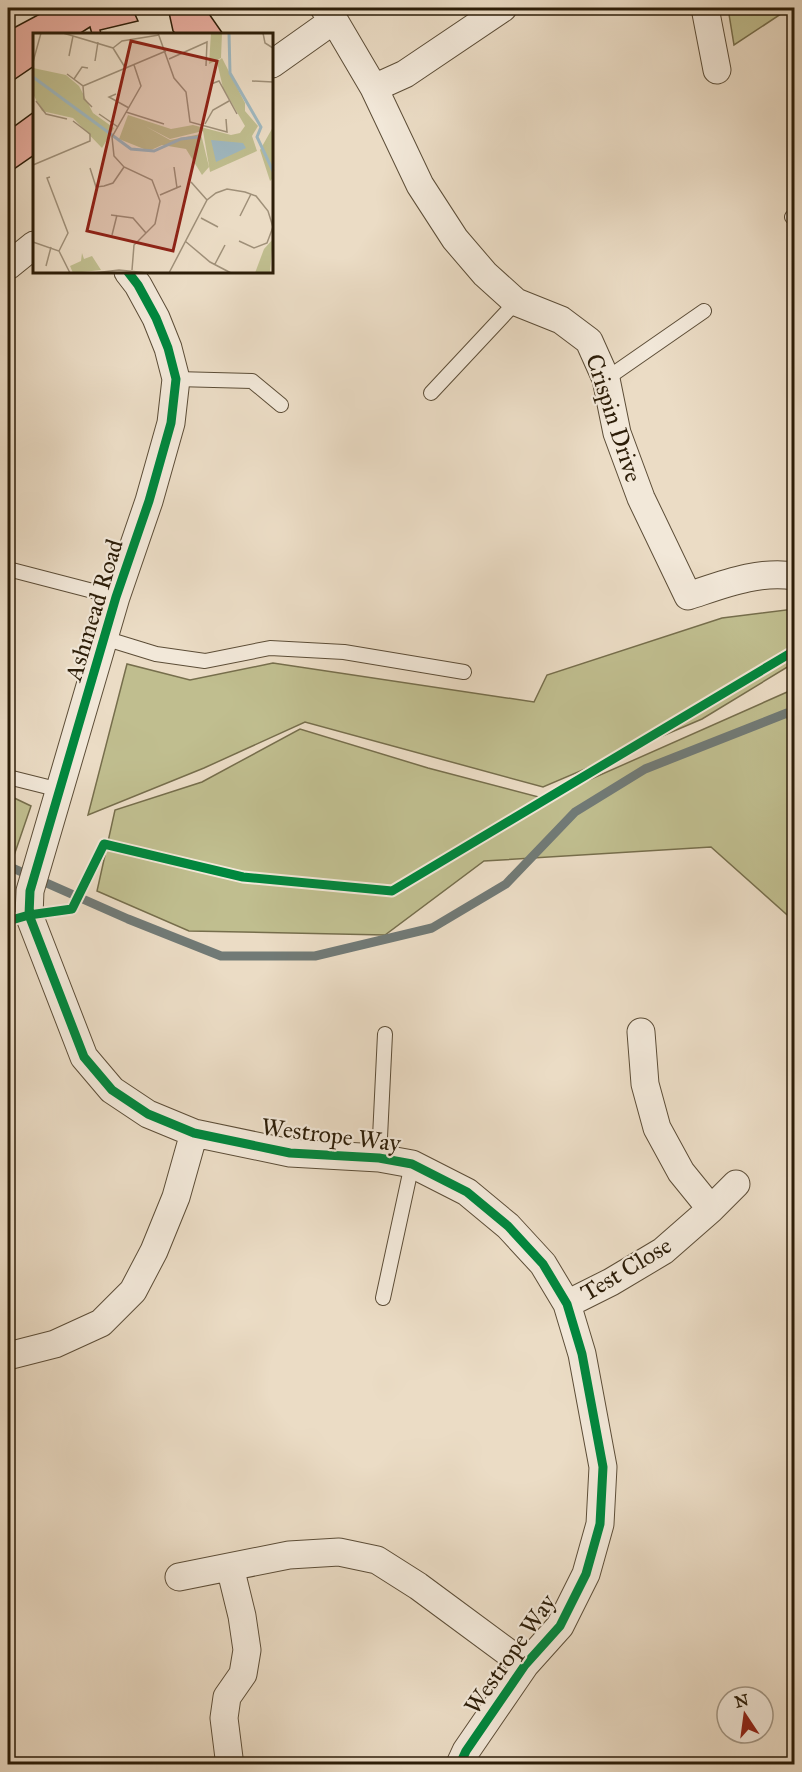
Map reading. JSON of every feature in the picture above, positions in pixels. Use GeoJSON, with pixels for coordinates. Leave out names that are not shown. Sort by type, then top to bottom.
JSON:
{"type":"FeatureCollection","features":[{"type":"Feature","properties":{"kind":"street"},"geometry":{"type":"LineString","coordinates":[[374,88],[405,74],[503,8]]}},
{"type":"Feature","properties":{"kind":"street"},"geometry":{"type":"LineString","coordinates":[[705,8],[717,69]]}},
{"type":"Feature","properties":{"kind":"street"},"geometry":{"type":"LineString","coordinates":[[273,62],[329,14]]}},
{"type":"Feature","properties":{"kind":"street","name":"Crispin Drive"},"geometry":{"type":"LineString","coordinates":[[329,14],[374,88],[420,185],[455,240],[485,274],[516,302],[561,320],[589,341],[606,379],[616,433],[641,498],[688,596],[735,580],[782,574],[795,576]]}},
{"type":"Feature","properties":{"kind":"street"},"geometry":{"type":"LineString","coordinates":[[9,260],[33,246]]}},
{"type":"Feature","properties":{"kind":"street","name":"Ashmead Road"},"geometry":{"type":"LineString","coordinates":[[48,965],[29,915],[30,891],[104,638],[149,501],[171,423],[176,379],[168,348],[156,318],[129,273]]}},
{"type":"Feature","properties":{"kind":"street","name":"Westrope Way"},"geometry":{"type":"LineString","coordinates":[[48,965],[84,1057],[112,1090],[148,1114],[194,1133],[290,1153],[380,1158],[412,1164],[467,1192],[508,1226],[543,1264],[567,1304],[582,1354],[603,1467],[600,1524],[586,1574],[560,1626],[525,1665],[466,1751],[460,1764]]}},
{"type":"Feature","properties":{"kind":"street"},"geometry":{"type":"LineString","coordinates":[[641,1032],[645,1084],[657,1128],[681,1172],[711,1209]]}},
{"type":"Feature","properties":{"kind":"street"},"geometry":{"type":"LineString","coordinates":[[8,1356],[55,1344],[101,1323],[133,1291],[154,1251],[176,1197],[194,1133]]}},
{"type":"Feature","properties":{"kind":"street","name":"Test Close"},"geometry":{"type":"LineString","coordinates":[[567,1304],[663,1251],[736,1184]]}},
{"type":"Feature","properties":{"kind":"street"},"geometry":{"type":"LineString","coordinates":[[179,1577],[289,1555],[339,1552],[377,1560],[418,1586],[525,1665]]}},
{"type":"Feature","properties":{"kind":"street"},"geometry":{"type":"LineString","coordinates":[[229,1758],[224,1718],[227,1698],[243,1674],[247,1650],[242,1616],[230,1567]]}},
{"type":"Feature","properties":{"kind":"lane"},"geometry":{"type":"LineString","coordinates":[[430,393],[516,302]]}},
{"type":"Feature","properties":{"kind":"lane"},"geometry":{"type":"LineString","coordinates":[[606,379],[704,311]]}},
{"type":"Feature","properties":{"kind":"lane"},"geometry":{"type":"LineString","coordinates":[[176,379],[252,381],[281,405]]}},
{"type":"Feature","properties":{"kind":"lane"},"geometry":{"type":"LineString","coordinates":[[8,569],[117,597]]}},
{"type":"Feature","properties":{"kind":"lane"},"geometry":{"type":"LineString","coordinates":[[104,638],[156,654],[205,661],[270,648],[344,652],[464,672]]}},
{"type":"Feature","properties":{"kind":"lane"},"geometry":{"type":"LineString","coordinates":[[8,777],[60,790]]}},
{"type":"Feature","properties":{"kind":"lane"},"geometry":{"type":"LineString","coordinates":[[380,1158],[385,1034]]}},
{"type":"Feature","properties":{"kind":"lane"},"geometry":{"type":"LineString","coordinates":[[383,1298],[412,1164]]}},
{"type":"Feature","properties":{"kind":"shaded area"},"geometry":{"type":"Polygon","coordinates":[[[728,8],[790,8],[734,45],[728,8]]]}},
{"type":"Feature","properties":{"kind":"shaded area"},"geometry":{"type":"Polygon","coordinates":[[[794,609],[794,663],[702,719],[543,787],[305,722],[204,768],[88,815],[127,664],[190,680],[273,663],[534,702],[547,675],[722,618],[794,609]]]}},
{"type":"Feature","properties":{"kind":"shaded area"},"geometry":{"type":"Polygon","coordinates":[[[794,689],[794,921],[711,847],[484,861],[385,935],[189,931],[97,891],[115,810],[202,782],[300,729],[428,768],[546,799],[794,689]]]}},
{"type":"Feature","properties":{"kind":"shaded area"},"geometry":{"type":"Polygon","coordinates":[[[8,795],[31,806],[8,873],[8,795]]]}},
{"type":"Feature","properties":{"kind":"building"},"geometry":{"type":"Polygon","coordinates":[[[51,8],[139,8],[133,10],[138,21],[100,30],[101,33],[92,33],[90,27],[81,33],[33,33],[33,67],[12,81],[8,81],[8,31],[51,8]]]}},
{"type":"Feature","properties":{"kind":"building"},"geometry":{"type":"Polygon","coordinates":[[[168,8],[205,8],[222,33],[175,33],[168,8]]]}},
{"type":"Feature","properties":{"kind":"building"},"geometry":{"type":"Polygon","coordinates":[[[33,113],[33,156],[8,173],[8,131],[33,113]]]}},
{"type":"Feature","properties":{"kind":"waterway"},"geometry":{"type":"LineString","coordinates":[[8,866],[128,919],[221,956],[315,956],[432,928],[506,884],[575,812],[645,769],[787,713],[794,719]]}},
{"type":"Feature","properties":{"kind":"cycle path"},"geometry":{"type":"LineString","coordinates":[[129,273],[156,318],[168,348],[176,379],[171,423],[149,501],[116,597],[30,891],[29,915],[84,1057],[112,1090],[148,1114],[194,1133],[290,1153],[379,1158],[412,1164],[467,1192],[508,1226],[543,1264],[567,1304],[582,1354],[603,1467],[600,1524],[586,1574],[560,1626],[525,1665],[466,1751],[460,1764]]}},
{"type":"Feature","properties":{"kind":"cycle path"},"geometry":{"type":"LineString","coordinates":[[8,921],[29,915],[72,909],[104,844],[243,877],[392,891],[794,651]]}}]}
